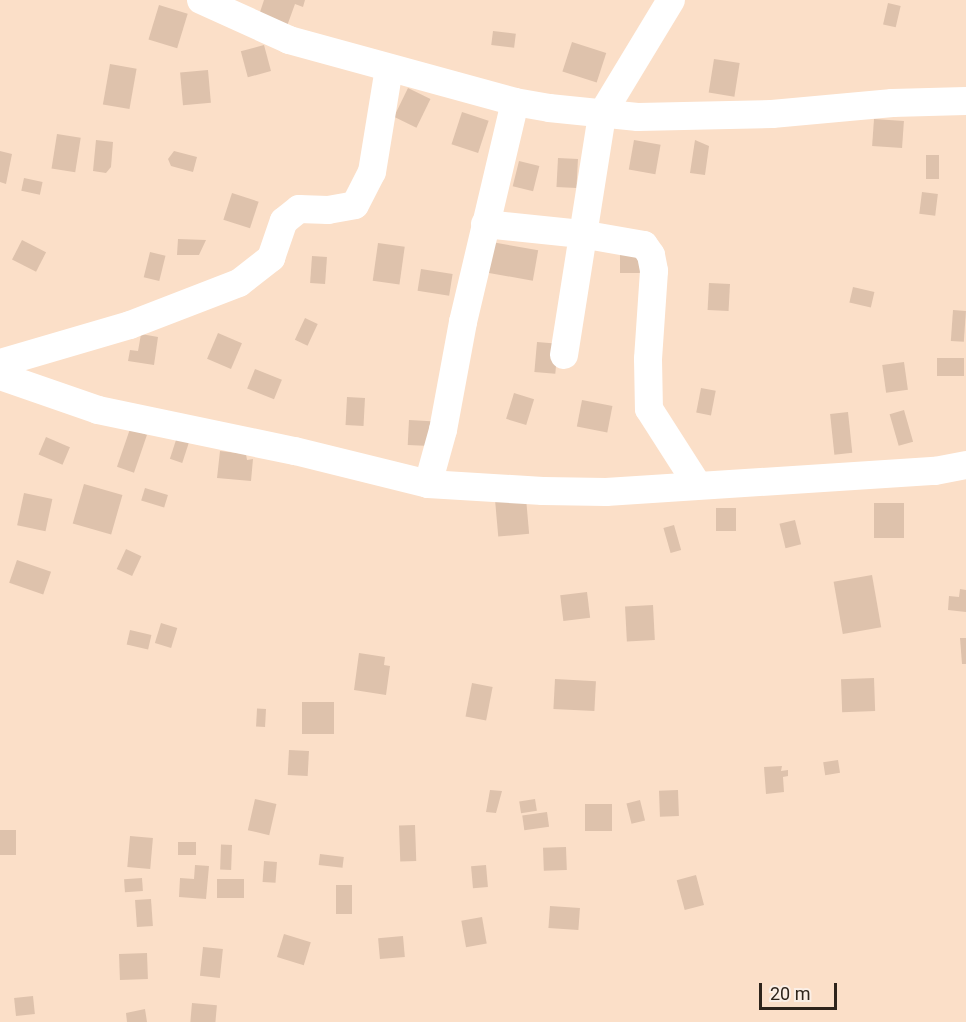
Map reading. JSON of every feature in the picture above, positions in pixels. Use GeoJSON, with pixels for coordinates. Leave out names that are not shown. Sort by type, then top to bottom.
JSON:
{"type":"FeatureCollection","features":[{"type":"Feature","properties":{"kind":"street"},"geometry":{"type":"LineString","coordinates":[[201,0],[289,40],[515,102],[602,114],[638,117],[772,114],[891,104],[966,101]]}},
{"type":"Feature","properties":{"kind":"street"},"geometry":{"type":"LineString","coordinates":[[564,355],[581,234],[602,114],[671,0]]}},
{"type":"Feature","properties":{"kind":"street"},"geometry":{"type":"LineString","coordinates":[[0,363],[130,325],[239,283],[272,258],[284,221],[299,209],[328,210],[355,206],[372,172],[389,68]]}},
{"type":"Feature","properties":{"kind":"street"},"geometry":{"type":"LineString","coordinates":[[428,484],[443,430],[463,322],[515,102]]}},
{"type":"Feature","properties":{"kind":"street"},"geometry":{"type":"LineString","coordinates":[[485,224],[581,234],[644,245],[651,255],[654,272],[648,359],[649,409],[697,484]]}},
{"type":"Feature","properties":{"kind":"street"},"geometry":{"type":"LineString","coordinates":[[0,376],[98,410],[295,451],[428,484],[543,491],[606,492],[697,484],[792,482],[935,471],[966,465]]}},
{"type":"Feature","properties":{"kind":"building"},"geometry":{"type":"Polygon","coordinates":[[[264,0],[305,0],[303,7],[295,4],[287,26],[259,15],[264,0]]]}},
{"type":"Feature","properties":{"kind":"building"},"geometry":{"type":"Polygon","coordinates":[[[888,3],[901,6],[896,27],[883,24],[888,3]]]}},
{"type":"Feature","properties":{"kind":"building"},"geometry":{"type":"Polygon","coordinates":[[[159,5],[188,14],[177,48],[148,39],[159,5]]]}},
{"type":"Feature","properties":{"kind":"building"},"geometry":{"type":"Polygon","coordinates":[[[493,31],[516,34],[514,48],[491,45],[493,31]]]}},
{"type":"Feature","properties":{"kind":"building"},"geometry":{"type":"Polygon","coordinates":[[[572,42],[606,53],[597,83],[562,71],[572,42]]]}},
{"type":"Feature","properties":{"kind":"building"},"geometry":{"type":"Polygon","coordinates":[[[264,45],[271,71],[248,77],[241,51],[264,45]]]}},
{"type":"Feature","properties":{"kind":"building"},"geometry":{"type":"Polygon","coordinates":[[[714,59],[740,63],[734,97],[709,93],[714,59]]]}},
{"type":"Feature","properties":{"kind":"building"},"geometry":{"type":"Polygon","coordinates":[[[110,64],[137,69],[129,109],[103,104],[110,64]]]}},
{"type":"Feature","properties":{"kind":"building"},"geometry":{"type":"Polygon","coordinates":[[[208,70],[211,103],[183,105],[180,72],[208,70]]]}},
{"type":"Feature","properties":{"kind":"building"},"geometry":{"type":"Polygon","coordinates":[[[408,88],[430,99],[416,128],[394,117],[408,88]]]}},
{"type":"Feature","properties":{"kind":"building"},"geometry":{"type":"Polygon","coordinates":[[[462,112],[489,121],[478,153],[451,144],[462,112]]]}},
{"type":"Feature","properties":{"kind":"building"},"geometry":{"type":"Polygon","coordinates":[[[874,119],[904,121],[902,148],[872,146],[874,119]]]}},
{"type":"Feature","properties":{"kind":"building"},"geometry":{"type":"Polygon","coordinates":[[[57,134],[81,138],[75,172],[52,169],[57,134]]]}},
{"type":"Feature","properties":{"kind":"building"},"geometry":{"type":"Polygon","coordinates":[[[96,140],[113,142],[111,167],[106,173],[93,171],[96,140]]]}},
{"type":"Feature","properties":{"kind":"building"},"geometry":{"type":"Polygon","coordinates":[[[634,140],[661,145],[655,174],[629,170],[634,140]]]}},
{"type":"Feature","properties":{"kind":"building"},"geometry":{"type":"Polygon","coordinates":[[[695,140],[709,146],[705,175],[690,173],[695,140]]]}},
{"type":"Feature","properties":{"kind":"building"},"geometry":{"type":"Polygon","coordinates":[[[0,151],[12,154],[6,184],[0,182],[0,151]]]}},
{"type":"Feature","properties":{"kind":"building"},"geometry":{"type":"Polygon","coordinates":[[[174,151],[197,157],[193,172],[171,166],[168,159],[174,151]]]}},
{"type":"Feature","properties":{"kind":"building"},"geometry":{"type":"Polygon","coordinates":[[[926,155],[939,155],[939,179],[926,179],[926,155]]]}},
{"type":"Feature","properties":{"kind":"building"},"geometry":{"type":"Polygon","coordinates":[[[558,158],[578,159],[576,188],[556,187],[558,158]]]}},
{"type":"Feature","properties":{"kind":"building"},"geometry":{"type":"Polygon","coordinates":[[[519,161],[539,166],[533,191],[513,186],[519,161]]]}},
{"type":"Feature","properties":{"kind":"building"},"geometry":{"type":"Polygon","coordinates":[[[24,178],[43,182],[40,195],[21,191],[24,178]]]}},
{"type":"Feature","properties":{"kind":"building"},"geometry":{"type":"Polygon","coordinates":[[[922,192],[938,194],[935,216],[919,214],[922,192]]]}},
{"type":"Feature","properties":{"kind":"building"},"geometry":{"type":"Polygon","coordinates":[[[232,193],[259,202],[250,228],[223,220],[232,193]]]}},
{"type":"Feature","properties":{"kind":"building"},"geometry":{"type":"Polygon","coordinates":[[[178,239],[206,240],[199,255],[177,255],[178,239]]]}},
{"type":"Feature","properties":{"kind":"building"},"geometry":{"type":"Polygon","coordinates":[[[22,240],[46,252],[36,272],[12,260],[22,240]]]}},
{"type":"Feature","properties":{"kind":"building"},"geometry":{"type":"Polygon","coordinates":[[[486,241],[538,250],[533,281],[481,272],[486,241]]]}},
{"type":"Feature","properties":{"kind":"building"},"geometry":{"type":"Polygon","coordinates":[[[378,243],[405,247],[399,284],[373,281],[378,243]]]}},
{"type":"Feature","properties":{"kind":"building"},"geometry":{"type":"Polygon","coordinates":[[[620,250],[648,250],[648,273],[620,273],[620,250]]]}},
{"type":"Feature","properties":{"kind":"building"},"geometry":{"type":"Polygon","coordinates":[[[150,252],[166,256],[159,281],[144,277],[150,252]]]}},
{"type":"Feature","properties":{"kind":"building"},"geometry":{"type":"Polygon","coordinates":[[[312,256],[327,257],[325,284],[310,283],[312,256]]]}},
{"type":"Feature","properties":{"kind":"building"},"geometry":{"type":"Polygon","coordinates":[[[421,269],[453,274],[449,296],[418,291],[421,269]]]}},
{"type":"Feature","properties":{"kind":"building"},"geometry":{"type":"Polygon","coordinates":[[[709,283],[730,284],[729,311],[708,310],[709,283]]]}},
{"type":"Feature","properties":{"kind":"building"},"geometry":{"type":"Polygon","coordinates":[[[853,287],[874,292],[871,308],[849,303],[853,287]]]}},
{"type":"Feature","properties":{"kind":"building"},"geometry":{"type":"Polygon","coordinates":[[[953,310],[966,311],[964,342],[951,341],[953,310]]]}},
{"type":"Feature","properties":{"kind":"building"},"geometry":{"type":"Polygon","coordinates":[[[305,318],[318,324],[308,346],[295,340],[305,318]]]}},
{"type":"Feature","properties":{"kind":"building"},"geometry":{"type":"Polygon","coordinates":[[[218,333],[242,343],[231,369],[207,359],[218,333]]]}},
{"type":"Feature","properties":{"kind":"building"},"geometry":{"type":"Polygon","coordinates":[[[141,334],[158,337],[154,365],[128,361],[130,350],[138,351],[141,334]]]}},
{"type":"Feature","properties":{"kind":"building"},"geometry":{"type":"Polygon","coordinates":[[[537,342],[558,344],[555,374],[534,372],[537,342]]]}},
{"type":"Feature","properties":{"kind":"building"},"geometry":{"type":"Polygon","coordinates":[[[937,358],[964,358],[964,376],[937,376],[937,358]]]}},
{"type":"Feature","properties":{"kind":"building"},"geometry":{"type":"Polygon","coordinates":[[[904,362],[908,390],[886,393],[882,365],[904,362]]]}},
{"type":"Feature","properties":{"kind":"building"},"geometry":{"type":"Polygon","coordinates":[[[255,369],[282,380],[274,399],[247,388],[255,369]]]}},
{"type":"Feature","properties":{"kind":"building"},"geometry":{"type":"Polygon","coordinates":[[[701,388],[716,391],[711,415],[696,413],[701,388]]]}},
{"type":"Feature","properties":{"kind":"building"},"geometry":{"type":"Polygon","coordinates":[[[514,393],[534,399],[526,425],[506,419],[514,393]]]}},
{"type":"Feature","properties":{"kind":"building"},"geometry":{"type":"Polygon","coordinates":[[[347,397],[365,398],[364,426],[346,425],[347,397]]]}},
{"type":"Feature","properties":{"kind":"building"},"geometry":{"type":"Polygon","coordinates":[[[582,400],[612,406],[607,432],[577,427],[582,400]]]}},
{"type":"Feature","properties":{"kind":"building"},"geometry":{"type":"Polygon","coordinates":[[[904,410],[913,442],[899,446],[890,414],[904,410]]]}},
{"type":"Feature","properties":{"kind":"building"},"geometry":{"type":"Polygon","coordinates":[[[848,412],[852,453],[834,455],[830,414],[848,412]]]}},
{"type":"Feature","properties":{"kind":"building"},"geometry":{"type":"Polygon","coordinates":[[[409,420],[431,421],[430,446],[408,445],[409,420]]]}},
{"type":"Feature","properties":{"kind":"building"},"geometry":{"type":"Polygon","coordinates":[[[130,429],[147,435],[134,473],[117,467],[130,429]]]}},
{"type":"Feature","properties":{"kind":"building"},"geometry":{"type":"Polygon","coordinates":[[[46,437],[70,447],[63,465],[39,454],[46,437]]]}},
{"type":"Feature","properties":{"kind":"building"},"geometry":{"type":"Polygon","coordinates":[[[177,437],[189,441],[182,463],[170,459],[177,437]]]}},
{"type":"Feature","properties":{"kind":"building"},"geometry":{"type":"Polygon","coordinates":[[[220,451],[246,454],[247,460],[253,459],[251,481],[217,478],[220,451]]]}},
{"type":"Feature","properties":{"kind":"building"},"geometry":{"type":"Polygon","coordinates":[[[84,484],[122,495],[111,534],[73,523],[84,484]]]}},
{"type":"Feature","properties":{"kind":"building"},"geometry":{"type":"Polygon","coordinates":[[[145,488],[168,495],[164,507],[141,500],[145,488]]]}},
{"type":"Feature","properties":{"kind":"building"},"geometry":{"type":"Polygon","coordinates":[[[24,493],[52,499],[46,531],[17,525],[24,493]]]}},
{"type":"Feature","properties":{"kind":"building"},"geometry":{"type":"Polygon","coordinates":[[[526,498],[529,534],[498,537],[495,501],[526,498]]]}},
{"type":"Feature","properties":{"kind":"building"},"geometry":{"type":"Polygon","coordinates":[[[874,503],[904,503],[904,538],[874,538],[874,503]]]}},
{"type":"Feature","properties":{"kind":"building"},"geometry":{"type":"Polygon","coordinates":[[[716,508],[736,508],[736,531],[716,531],[716,508]]]}},
{"type":"Feature","properties":{"kind":"building"},"geometry":{"type":"Polygon","coordinates":[[[795,520],[801,544],[786,548],[779,524],[795,520]]]}},
{"type":"Feature","properties":{"kind":"building"},"geometry":{"type":"Polygon","coordinates":[[[674,525],[681,550],[671,553],[663,528],[674,525]]]}},
{"type":"Feature","properties":{"kind":"building"},"geometry":{"type":"Polygon","coordinates":[[[126,549],[141,556],[132,576],[117,569],[126,549]]]}},
{"type":"Feature","properties":{"kind":"building"},"geometry":{"type":"Polygon","coordinates":[[[17,560],[51,572],[43,594],[9,583],[17,560]]]}},
{"type":"Feature","properties":{"kind":"building"},"geometry":{"type":"Polygon","coordinates":[[[872,575],[881,627],[843,634],[834,582],[872,575]]]}},
{"type":"Feature","properties":{"kind":"building"},"geometry":{"type":"Polygon","coordinates":[[[960,589],[966,590],[966,612],[948,610],[949,596],[959,597],[960,589]]]}},
{"type":"Feature","properties":{"kind":"building"},"geometry":{"type":"Polygon","coordinates":[[[587,592],[590,618],[563,621],[560,595],[587,592]]]}},
{"type":"Feature","properties":{"kind":"building"},"geometry":{"type":"Polygon","coordinates":[[[653,605],[655,640],[627,641],[625,606],[653,605]]]}},
{"type":"Feature","properties":{"kind":"building"},"geometry":{"type":"Polygon","coordinates":[[[161,623],[177,628],[171,648],[155,643],[161,623]]]}},
{"type":"Feature","properties":{"kind":"building"},"geometry":{"type":"Polygon","coordinates":[[[130,630],[151,635],[148,650],[127,645],[130,630]]]}},
{"type":"Feature","properties":{"kind":"building"},"geometry":{"type":"Polygon","coordinates":[[[960,638],[966,638],[966,664],[962,664],[960,638]]]}},
{"type":"Feature","properties":{"kind":"building"},"geometry":{"type":"Polygon","coordinates":[[[359,653],[385,657],[384,665],[390,666],[386,695],[354,690],[359,653]]]}},
{"type":"Feature","properties":{"kind":"building"},"geometry":{"type":"Polygon","coordinates":[[[874,678],[875,711],[842,712],[841,679],[874,678]]]}},
{"type":"Feature","properties":{"kind":"building"},"geometry":{"type":"Polygon","coordinates":[[[555,679],[596,681],[594,711],[553,709],[555,679]]]}},
{"type":"Feature","properties":{"kind":"building"},"geometry":{"type":"Polygon","coordinates":[[[472,683],[493,687],[486,720],[466,716],[472,683]]]}},
{"type":"Feature","properties":{"kind":"building"},"geometry":{"type":"Polygon","coordinates":[[[302,702],[334,702],[334,734],[302,734],[302,702]]]}},
{"type":"Feature","properties":{"kind":"building"},"geometry":{"type":"Polygon","coordinates":[[[257,709],[266,709],[265,727],[256,727],[257,709]]]}},
{"type":"Feature","properties":{"kind":"building"},"geometry":{"type":"Polygon","coordinates":[[[289,750],[309,751],[308,776],[288,775],[289,750]]]}},
{"type":"Feature","properties":{"kind":"building"},"geometry":{"type":"Polygon","coordinates":[[[838,760],[840,773],[825,775],[823,762],[838,760]]]}},
{"type":"Feature","properties":{"kind":"building"},"geometry":{"type":"Polygon","coordinates":[[[782,766],[781,771],[788,770],[788,776],[783,777],[784,792],[766,794],[764,767],[782,766]]]}},
{"type":"Feature","properties":{"kind":"building"},"geometry":{"type":"Polygon","coordinates":[[[490,790],[502,791],[496,813],[486,812],[490,790]]]}},
{"type":"Feature","properties":{"kind":"building"},"geometry":{"type":"Polygon","coordinates":[[[678,790],[679,816],[660,817],[659,791],[678,790]]]}},
{"type":"Feature","properties":{"kind":"building"},"geometry":{"type":"Polygon","coordinates":[[[255,799],[276,804],[269,835],[248,830],[255,799]]]}},
{"type":"Feature","properties":{"kind":"building"},"geometry":{"type":"Polygon","coordinates":[[[535,799],[537,811],[521,813],[519,802],[535,799]]]}},
{"type":"Feature","properties":{"kind":"building"},"geometry":{"type":"Polygon","coordinates":[[[640,800],[645,820],[631,824],[626,803],[640,800]]]}},
{"type":"Feature","properties":{"kind":"building"},"geometry":{"type":"Polygon","coordinates":[[[585,804],[612,804],[612,831],[585,831],[585,804]]]}},
{"type":"Feature","properties":{"kind":"building"},"geometry":{"type":"Polygon","coordinates":[[[547,812],[549,827],[524,830],[522,815],[547,812]]]}},
{"type":"Feature","properties":{"kind":"building"},"geometry":{"type":"Polygon","coordinates":[[[415,825],[416,861],[400,862],[399,826],[415,825]]]}},
{"type":"Feature","properties":{"kind":"building"},"geometry":{"type":"Polygon","coordinates":[[[0,830],[16,830],[16,855],[0,855],[0,830]]]}},
{"type":"Feature","properties":{"kind":"building"},"geometry":{"type":"Polygon","coordinates":[[[130,836],[153,838],[150,869],[127,867],[130,836]]]}},
{"type":"Feature","properties":{"kind":"building"},"geometry":{"type":"Polygon","coordinates":[[[178,842],[196,842],[196,855],[178,855],[178,842]]]}},
{"type":"Feature","properties":{"kind":"building"},"geometry":{"type":"Polygon","coordinates":[[[221,845],[232,845],[231,870],[220,870],[221,845]]]}},
{"type":"Feature","properties":{"kind":"building"},"geometry":{"type":"Polygon","coordinates":[[[566,847],[567,870],[544,871],[543,848],[566,847]]]}},
{"type":"Feature","properties":{"kind":"building"},"geometry":{"type":"Polygon","coordinates":[[[320,854],[344,857],[342,868],[319,865],[320,854]]]}},
{"type":"Feature","properties":{"kind":"building"},"geometry":{"type":"Polygon","coordinates":[[[264,861],[277,862],[276,883],[263,882],[264,861]]]}},
{"type":"Feature","properties":{"kind":"building"},"geometry":{"type":"Polygon","coordinates":[[[195,865],[209,866],[206,899],[179,897],[180,878],[194,879],[195,865]]]}},
{"type":"Feature","properties":{"kind":"building"},"geometry":{"type":"Polygon","coordinates":[[[486,865],[488,887],[473,888],[471,866],[486,865]]]}},
{"type":"Feature","properties":{"kind":"building"},"geometry":{"type":"Polygon","coordinates":[[[696,875],[704,905],[685,910],[677,880],[696,875]]]}},
{"type":"Feature","properties":{"kind":"building"},"geometry":{"type":"Polygon","coordinates":[[[142,878],[143,891],[125,892],[124,879],[142,878]]]}},
{"type":"Feature","properties":{"kind":"building"},"geometry":{"type":"Polygon","coordinates":[[[217,879],[244,879],[244,898],[217,898],[217,879]]]}},
{"type":"Feature","properties":{"kind":"building"},"geometry":{"type":"Polygon","coordinates":[[[336,885],[352,885],[352,914],[336,914],[336,885]]]}},
{"type":"Feature","properties":{"kind":"building"},"geometry":{"type":"Polygon","coordinates":[[[151,899],[153,926],[137,927],[135,900],[151,899]]]}},
{"type":"Feature","properties":{"kind":"building"},"geometry":{"type":"Polygon","coordinates":[[[550,906],[580,908],[578,930],[548,928],[550,906]]]}},
{"type":"Feature","properties":{"kind":"building"},"geometry":{"type":"Polygon","coordinates":[[[482,917],[487,944],[466,947],[461,921],[482,917]]]}},
{"type":"Feature","properties":{"kind":"building"},"geometry":{"type":"Polygon","coordinates":[[[284,934],[311,942],[304,965],[277,957],[284,934]]]}},
{"type":"Feature","properties":{"kind":"building"},"geometry":{"type":"Polygon","coordinates":[[[403,936],[405,957],[380,959],[378,938],[403,936]]]}},
{"type":"Feature","properties":{"kind":"building"},"geometry":{"type":"Polygon","coordinates":[[[203,947],[223,949],[220,978],[200,976],[203,947]]]}},
{"type":"Feature","properties":{"kind":"building"},"geometry":{"type":"Polygon","coordinates":[[[147,953],[148,979],[120,980],[119,954],[147,953]]]}},
{"type":"Feature","properties":{"kind":"building"},"geometry":{"type":"Polygon","coordinates":[[[33,996],[35,1014],[16,1016],[14,998],[33,996]]]}},
{"type":"Feature","properties":{"kind":"building"},"geometry":{"type":"Polygon","coordinates":[[[192,1003],[217,1005],[215,1022],[190,1022],[192,1003]]]}},
{"type":"Feature","properties":{"kind":"building"},"geometry":{"type":"Polygon","coordinates":[[[145,1009],[147,1022],[127,1022],[126,1013],[145,1009]]]}}]}
